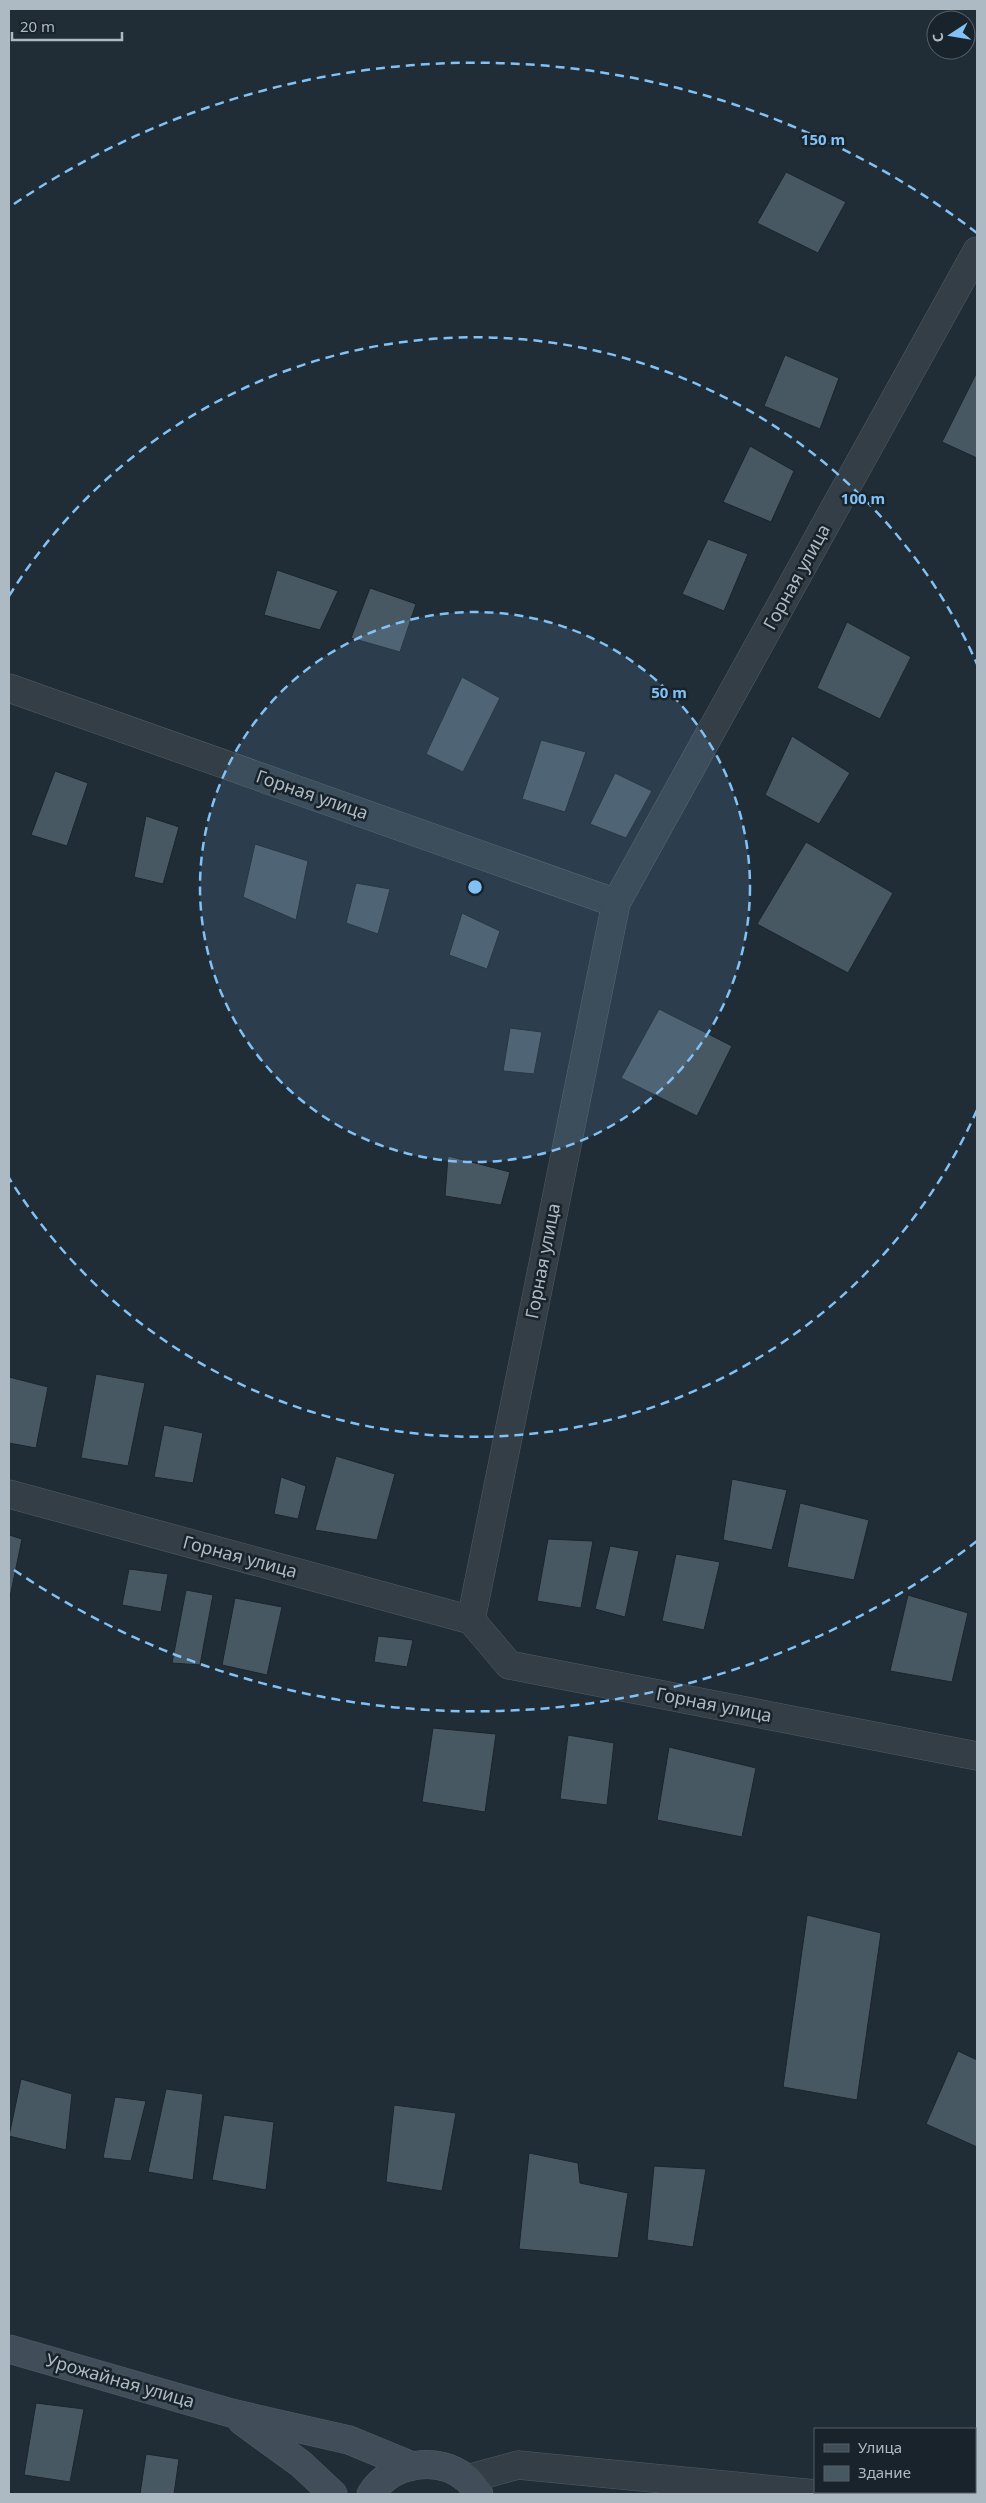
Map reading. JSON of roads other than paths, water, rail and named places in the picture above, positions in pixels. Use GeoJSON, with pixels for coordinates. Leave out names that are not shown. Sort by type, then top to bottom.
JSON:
{"type":"FeatureCollection","features":[{"type":"Feature","properties":{"kind":"main road","name":"Урожайная улица"},"geometry":{"type":"LineString","coordinates":[[9,2349],[231,2413],[350,2440],[412,2466]]}},
{"type":"Feature","properties":{"kind":"main road"},"geometry":{"type":"LineString","coordinates":[[231,2413],[302,2464],[333,2494]]}},
{"type":"Feature","properties":{"kind":"main road"},"geometry":{"type":"LineString","coordinates":[[371,2494],[377,2485],[393,2472],[412,2466],[441,2466],[473,2487]]}},
{"type":"Feature","properties":{"kind":"street","name":"Горная улица"},"geometry":{"type":"LineString","coordinates":[[471,1620],[616,903],[977,251]]}},
{"type":"Feature","properties":{"kind":"street","name":"Горная улица"},"geometry":{"type":"LineString","coordinates":[[9,688],[616,903]]}},
{"type":"Feature","properties":{"kind":"street","name":"Горная улица"},"geometry":{"type":"LineString","coordinates":[[9,1494],[471,1620],[509,1665],[977,1756]]}},
{"type":"Feature","properties":{"kind":"street"},"geometry":{"type":"LineString","coordinates":[[473,2487],[518,2465],[816,2494]]}},
{"type":"Feature","properties":{"kind":"street"},"geometry":{"type":"LineString","coordinates":[[610,2494],[632,2491],[666,2494]]}}]}
